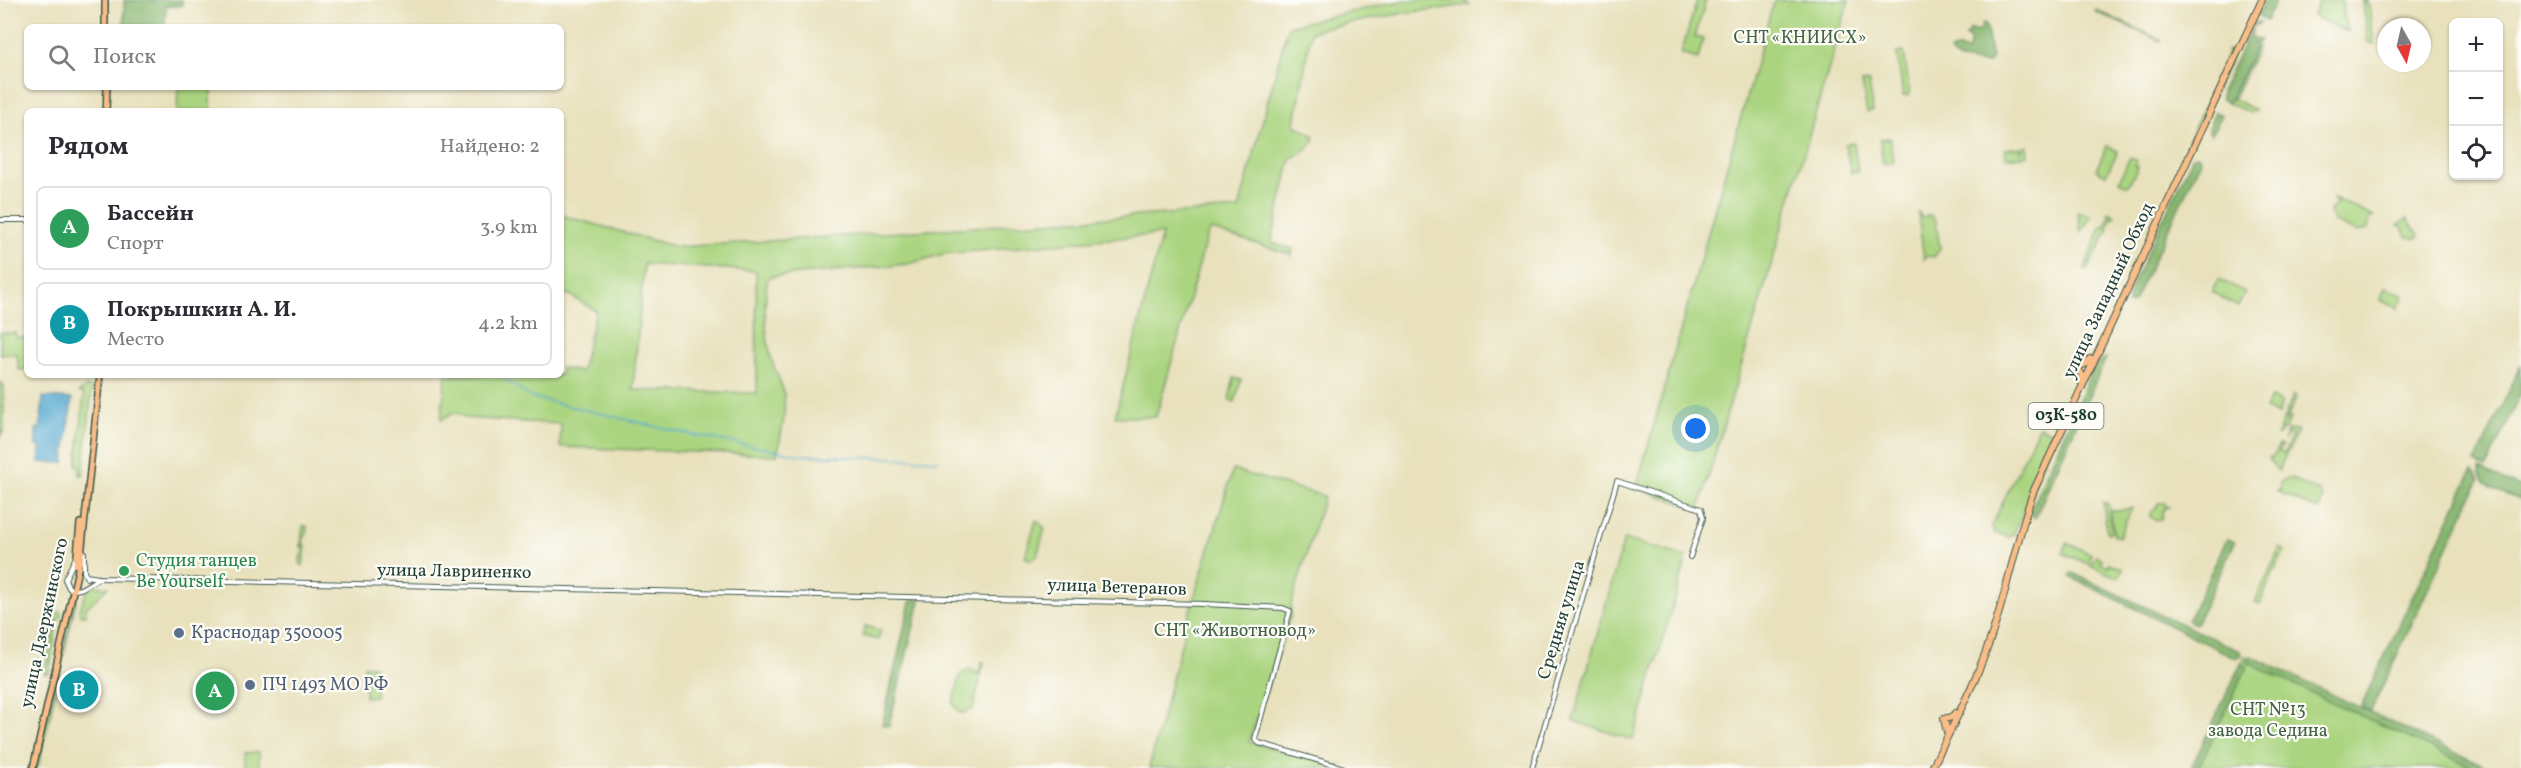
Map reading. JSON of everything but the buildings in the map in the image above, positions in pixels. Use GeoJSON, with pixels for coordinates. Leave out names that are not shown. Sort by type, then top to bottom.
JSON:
{"type":"FeatureCollection","features":[{"type":"Feature","properties":{"kind":"highway","name":"улица Западный Обход"},"geometry":{"type":"LineString","coordinates":[[1931,768],[1991,630],[2025,507],[2070,408],[2082,375],[2077,367],[2089,361],[2099,343],[2261,0]]}},
{"type":"Feature","properties":{"kind":"highway","name":"улица Западный Обход"},"geometry":{"type":"LineString","coordinates":[[1931,768],[1975,677],[1994,631],[2020,530],[2034,490],[2261,0]]}},
{"type":"Feature","properties":{"kind":"main road"},"geometry":{"type":"LineString","coordinates":[[106,0],[106,24]]}},
{"type":"Feature","properties":{"kind":"main road"},"geometry":{"type":"LineString","coordinates":[[105,90],[105,108]]}},
{"type":"Feature","properties":{"kind":"main road","name":"улица Дзержинского"},"geometry":{"type":"LineString","coordinates":[[31,768],[78,572],[98,378]]}},
{"type":"Feature","properties":{"kind":"main road","name":"улица Дзержинского"},"geometry":{"type":"LineString","coordinates":[[78,572],[77,556],[98,378]]}},
{"type":"Feature","properties":{"kind":"street"},"geometry":{"type":"LineString","coordinates":[[0,220],[24,220]]}},
{"type":"Feature","properties":{"kind":"street","name":"Средняя улица"},"geometry":{"type":"LineString","coordinates":[[1532,768],[1617,481],[1701,509],[1703,518],[1690,557]]}},
{"type":"Feature","properties":{"kind":"street","name":"улица Лавриненко"},"geometry":{"type":"LineString","coordinates":[[78,572],[99,578],[558,588]]}},
{"type":"Feature","properties":{"kind":"street","name":"улица Дзержинского"},"geometry":{"type":"LineString","coordinates":[[78,572],[86,585],[81,590],[72,590],[66,582],[78,572]]}},
{"type":"Feature","properties":{"kind":"street"},"geometry":{"type":"LineString","coordinates":[[86,585],[99,578]]}},
{"type":"Feature","properties":{"kind":"street","name":"улица Ветеранов"},"geometry":{"type":"LineString","coordinates":[[558,588],[1206,604],[1283,608],[1290,611],[1255,740],[1344,768]]}},
{"type":"Feature","properties":{"kind":"green space"},"geometry":{"type":"Polygon","coordinates":[[[124,0],[182,0],[182,6],[166,6],[165,24],[124,24],[124,0]]]}},
{"type":"Feature","properties":{"kind":"green space"},"geometry":{"type":"Polygon","coordinates":[[[1404,0],[1465,0],[1469,5],[1404,13],[1311,32],[1295,123],[1314,136],[1314,141],[1301,154],[1291,158],[1271,243],[1293,249],[1291,257],[1290,254],[1212,230],[1208,233],[1156,417],[1115,417],[1162,234],[944,254],[908,264],[768,277],[765,309],[767,333],[770,354],[784,395],[783,425],[777,455],[560,447],[561,424],[465,418],[461,414],[452,413],[441,420],[446,378],[564,378],[564,369],[581,372],[596,311],[564,294],[564,216],[677,247],[1239,209],[1288,26],[1404,0]],[[644,264],[633,390],[757,393],[756,271],[644,264]]]}},
{"type":"Feature","properties":{"kind":"green space"},"geometry":{"type":"Polygon","coordinates":[[[1697,0],[1706,0],[1695,37],[1703,39],[1698,59],[1681,54],[1697,0]]]}},
{"type":"Feature","properties":{"kind":"green space","name":"СНТ «КНИИСХ»"},"geometry":{"type":"Polygon","coordinates":[[[1774,0],[1849,0],[1699,509],[1636,488],[1774,0]]]}},
{"type":"Feature","properties":{"kind":"green space"},"geometry":{"type":"Polygon","coordinates":[[[2265,0],[2276,0],[2266,21],[2258,15],[2265,0]]]}},
{"type":"Feature","properties":{"kind":"green space"},"geometry":{"type":"Polygon","coordinates":[[[2320,0],[2342,0],[2346,29],[2349,33],[2313,16],[2320,0]]]}},
{"type":"Feature","properties":{"kind":"green space"},"geometry":{"type":"Polygon","coordinates":[[[2363,0],[2368,0],[2366,4],[2369,6],[2374,44],[2368,42],[2363,2],[2366,3],[2363,0]]]}},
{"type":"Feature","properties":{"kind":"green space"},"geometry":{"type":"Polygon","coordinates":[[[2096,10],[2161,40],[2161,41],[2095,12],[2096,10]]]}},
{"type":"Feature","properties":{"kind":"green space"},"geometry":{"type":"Polygon","coordinates":[[[2260,22],[2258,25],[2255,24],[2250,36],[2260,40],[2257,44],[2253,43],[2255,47],[2228,103],[2221,98],[2221,92],[2254,23],[2260,22]]]}},
{"type":"Feature","properties":{"kind":"green space"},"geometry":{"type":"Polygon","coordinates":[[[1983,23],[1986,24],[1992,59],[1987,64],[1960,60],[1952,55],[1950,51],[1960,48],[1967,52],[1971,41],[1965,36],[1970,30],[1979,32],[1983,23]]]}},
{"type":"Feature","properties":{"kind":"green space"},"geometry":{"type":"Polygon","coordinates":[[[2256,46],[2258,47],[2234,98],[2232,97],[2256,46]]]}},
{"type":"Feature","properties":{"kind":"green space"},"geometry":{"type":"Polygon","coordinates":[[[2228,50],[2232,52],[2232,56],[2220,81],[2216,79],[2228,50]]]}},
{"type":"Feature","properties":{"kind":"green space"},"geometry":{"type":"Polygon","coordinates":[[[1904,52],[1910,95],[1903,96],[1897,53],[1904,52]]]}},
{"type":"Feature","properties":{"kind":"green space"},"geometry":{"type":"Polygon","coordinates":[[[1869,82],[1873,111],[1867,112],[1862,83],[1869,82]]]}},
{"type":"Feature","properties":{"kind":"green space"},"geometry":{"type":"Polygon","coordinates":[[[2215,83],[2218,84],[2191,142],[2188,141],[2215,83]]]}},
{"type":"Feature","properties":{"kind":"green space"},"geometry":{"type":"Polygon","coordinates":[[[178,90],[212,90],[211,108],[177,108],[178,90]]]}},
{"type":"Feature","properties":{"kind":"green space"},"geometry":{"type":"Polygon","coordinates":[[[2231,98],[2255,111],[2250,113],[2228,103],[2231,98]]]}},
{"type":"Feature","properties":{"kind":"green space"},"geometry":{"type":"Polygon","coordinates":[[[2215,112],[2222,115],[2211,135],[2208,128],[2215,112]]]}},
{"type":"Feature","properties":{"kind":"green space"},"geometry":{"type":"Polygon","coordinates":[[[1890,138],[1893,162],[1883,164],[1880,139],[1890,138]]]}},
{"type":"Feature","properties":{"kind":"green space"},"geometry":{"type":"Polygon","coordinates":[[[1854,143],[1858,172],[1851,173],[1845,144],[1854,143]]]}},
{"type":"Feature","properties":{"kind":"green space"},"geometry":{"type":"Polygon","coordinates":[[[2027,146],[2028,155],[2006,158],[2005,149],[2020,147],[2021,151],[2027,146]]]}},
{"type":"Feature","properties":{"kind":"green space"},"geometry":{"type":"Polygon","coordinates":[[[2107,146],[2118,151],[2106,175],[2096,170],[2107,146]]]}},
{"type":"Feature","properties":{"kind":"green space"},"geometry":{"type":"Polygon","coordinates":[[[2198,155],[2201,161],[2133,303],[2128,304],[2127,296],[2193,156],[2198,155]]]}},
{"type":"Feature","properties":{"kind":"green space"},"geometry":{"type":"Polygon","coordinates":[[[2130,157],[2137,161],[2135,165],[2138,167],[2128,186],[2119,181],[2130,157]]]}},
{"type":"Feature","properties":{"kind":"green space"},"geometry":{"type":"Polygon","coordinates":[[[2334,198],[2374,217],[2370,218],[2368,229],[2357,232],[2333,221],[2330,211],[2338,202],[2333,200],[2334,198]]]}},
{"type":"Feature","properties":{"kind":"green space"},"geometry":{"type":"Polygon","coordinates":[[[2078,211],[2091,216],[2081,233],[2078,211]]]}},
{"type":"Feature","properties":{"kind":"green space"},"geometry":{"type":"Polygon","coordinates":[[[2111,212],[2115,217],[2113,216],[2107,228],[2109,229],[2091,262],[2089,261],[2091,263],[2087,271],[2084,270],[2101,227],[2104,227],[2110,215],[2108,213],[2111,212]]]}},
{"type":"Feature","properties":{"kind":"green space"},"geometry":{"type":"Polygon","coordinates":[[[1918,213],[1920,213],[1920,218],[1930,215],[1936,221],[1940,249],[1934,257],[1926,256],[1924,259],[1918,213]]]}},
{"type":"Feature","properties":{"kind":"green space"},"geometry":{"type":"Polygon","coordinates":[[[2407,219],[2419,235],[2418,238],[2407,237],[2403,231],[2404,228],[2398,225],[2407,219]]]}},
{"type":"Feature","properties":{"kind":"green space"},"geometry":{"type":"Polygon","coordinates":[[[2218,279],[2245,292],[2238,307],[2212,292],[2218,279]]]}},
{"type":"Feature","properties":{"kind":"green space"},"geometry":{"type":"Polygon","coordinates":[[[2385,288],[2404,296],[2398,308],[2380,300],[2385,288]]]}},
{"type":"Feature","properties":{"kind":"green space"},"geometry":{"type":"Polygon","coordinates":[[[0,333],[15,333],[16,337],[24,338],[24,369],[19,370],[17,354],[0,354],[0,333]]]}},
{"type":"Feature","properties":{"kind":"green space"},"geometry":{"type":"Polygon","coordinates":[[[2106,358],[2035,518],[2030,513],[2033,505],[2095,363],[2106,358]]]}},
{"type":"Feature","properties":{"kind":"green space"},"geometry":{"type":"Polygon","coordinates":[[[2521,365],[2521,393],[2486,468],[2475,463],[2521,365]]]}},
{"type":"Feature","properties":{"kind":"green space"},"geometry":{"type":"Polygon","coordinates":[[[1234,378],[1241,380],[1235,402],[1229,400],[1234,378]]]}},
{"type":"Feature","properties":{"kind":"green space"},"geometry":{"type":"Polygon","coordinates":[[[0,381],[4,386],[4,431],[0,437],[2,430],[0,430],[0,387],[2,387],[0,381]]]}},
{"type":"Feature","properties":{"kind":"green space"},"geometry":{"type":"Polygon","coordinates":[[[86,387],[92,388],[83,475],[80,475],[80,466],[77,465],[84,394],[79,392],[86,387]]]}},
{"type":"Feature","properties":{"kind":"green space"},"geometry":{"type":"Polygon","coordinates":[[[2293,395],[2296,398],[2287,417],[2291,417],[2286,427],[2277,436],[2293,395]]]}},
{"type":"Feature","properties":{"kind":"green space"},"geometry":{"type":"Polygon","coordinates":[[[2271,397],[2281,402],[2279,415],[2265,409],[2271,397]]]}},
{"type":"Feature","properties":{"kind":"green space"},"geometry":{"type":"Polygon","coordinates":[[[2039,426],[2055,434],[2014,534],[2009,537],[1993,532],[1994,529],[1991,527],[2039,426]]]}},
{"type":"Feature","properties":{"kind":"green space"},"geometry":{"type":"Polygon","coordinates":[[[2287,430],[2298,431],[2278,471],[2268,459],[2274,456],[2279,445],[2282,446],[2279,452],[2284,454],[2292,436],[2289,433],[2284,440],[2287,430]]]}},
{"type":"Feature","properties":{"kind":"green space"},"geometry":{"type":"Polygon","coordinates":[[[2480,469],[2521,488],[2521,500],[2488,486],[2480,476],[2480,469]]]}},
{"type":"Feature","properties":{"kind":"green space","name":"СНТ «Животновод»"},"geometry":{"type":"Polygon","coordinates":[[[1233,470],[1324,496],[1291,605],[1291,615],[1249,742],[1344,768],[1149,768],[1189,614],[1233,470]]]}},
{"type":"Feature","properties":{"kind":"green space"},"geometry":{"type":"Polygon","coordinates":[[[2472,471],[2479,480],[2371,711],[2361,706],[2472,471]]]}},
{"type":"Feature","properties":{"kind":"green space"},"geometry":{"type":"Polygon","coordinates":[[[2290,478],[2320,492],[2323,499],[2318,510],[2277,491],[2280,490],[2280,483],[2290,478]]]}},
{"type":"Feature","properties":{"kind":"green space"},"geometry":{"type":"Polygon","coordinates":[[[2103,502],[2108,504],[2112,532],[2107,533],[2103,502]]]}},
{"type":"Feature","properties":{"kind":"green space"},"geometry":{"type":"Polygon","coordinates":[[[2158,503],[2165,503],[2165,506],[2169,507],[2163,510],[2161,519],[2156,521],[2151,517],[2151,513],[2158,503]]]}},
{"type":"Feature","properties":{"kind":"green space"},"geometry":{"type":"Polygon","coordinates":[[[2132,508],[2119,537],[2114,535],[2111,511],[2132,508]]]}},
{"type":"Feature","properties":{"kind":"green space"},"geometry":{"type":"Polygon","coordinates":[[[1036,520],[1045,528],[1037,556],[1031,560],[1025,557],[1036,520]]]}},
{"type":"Feature","properties":{"kind":"green space"},"geometry":{"type":"Polygon","coordinates":[[[303,526],[307,526],[303,546],[306,546],[303,566],[300,564],[300,557],[302,557],[303,547],[301,547],[303,526]]]}},
{"type":"Feature","properties":{"kind":"green space"},"geometry":{"type":"Polygon","coordinates":[[[1624,539],[1687,557],[1633,740],[1573,721],[1624,539]]]}},
{"type":"Feature","properties":{"kind":"green space"},"geometry":{"type":"Polygon","coordinates":[[[2227,539],[2235,542],[2196,624],[2188,620],[2227,539]]]}},
{"type":"Feature","properties":{"kind":"green space"},"geometry":{"type":"Polygon","coordinates":[[[2067,543],[2091,554],[2088,564],[2063,553],[2067,543]]]}},
{"type":"Feature","properties":{"kind":"green space"},"geometry":{"type":"Polygon","coordinates":[[[2280,548],[2285,551],[2260,604],[2255,602],[2280,548]]]}},
{"type":"Feature","properties":{"kind":"green space"},"geometry":{"type":"Polygon","coordinates":[[[2096,556],[2102,559],[2101,563],[2108,566],[2109,563],[2123,569],[2118,578],[2090,565],[2096,556]]]}},
{"type":"Feature","properties":{"kind":"green space"},"geometry":{"type":"Polygon","coordinates":[[[2072,573],[2240,651],[2242,655],[2236,658],[2070,577],[2072,573]]]}},
{"type":"Feature","properties":{"kind":"green space"},"geometry":{"type":"Polygon","coordinates":[[[89,586],[108,587],[86,608],[86,615],[80,615],[79,610],[89,586]]]}},
{"type":"Feature","properties":{"kind":"green space"},"geometry":{"type":"Polygon","coordinates":[[[76,595],[78,595],[38,768],[35,768],[76,595]]]}},
{"type":"Feature","properties":{"kind":"green space"},"geometry":{"type":"Polygon","coordinates":[[[917,598],[920,601],[889,726],[882,725],[910,602],[917,598]]]}},
{"type":"Feature","properties":{"kind":"green space"},"geometry":{"type":"Polygon","coordinates":[[[57,612],[61,612],[62,616],[58,620],[49,673],[44,674],[57,612]]]}},
{"type":"Feature","properties":{"kind":"green space"},"geometry":{"type":"Polygon","coordinates":[[[865,626],[881,630],[878,640],[863,636],[865,626]]]}},
{"type":"Feature","properties":{"kind":"green space","name":"СНТ №13 завода Седина"},"geometry":{"type":"Polygon","coordinates":[[[2245,656],[2476,768],[2193,768],[2245,656]]]}},
{"type":"Feature","properties":{"kind":"green space"},"geometry":{"type":"Polygon","coordinates":[[[2251,656],[2488,768],[2473,768],[2246,662],[2251,656]]]}},
{"type":"Feature","properties":{"kind":"green space"},"geometry":{"type":"Polygon","coordinates":[[[982,662],[984,662],[973,709],[964,713],[959,712],[953,703],[960,675],[969,669],[979,674],[982,662]]]}},
{"type":"Feature","properties":{"kind":"green space"},"geometry":{"type":"Polygon","coordinates":[[[2241,664],[2247,667],[2198,768],[2191,768],[2241,664]]]}},
{"type":"Feature","properties":{"kind":"green space"},"geometry":{"type":"Polygon","coordinates":[[[364,666],[374,666],[375,696],[365,697],[364,666]]]}},
{"type":"Feature","properties":{"kind":"green space"},"geometry":{"type":"Polygon","coordinates":[[[259,752],[259,768],[245,768],[245,753],[259,752]]]}},
{"type":"Feature","properties":{"kind":"water"},"geometry":{"type":"Polygon","coordinates":[[[43,397],[72,399],[64,463],[39,462],[40,446],[36,446],[36,429],[40,429],[43,397]]]}},
{"type":"Feature","properties":{"kind":"waterway"},"geometry":{"type":"LineString","coordinates":[[503,378],[530,397],[688,434],[800,455],[859,457]]}},
{"type":"Feature","properties":{"kind":"waterway"},"geometry":{"type":"LineString","coordinates":[[862,457],[939,460]]}},
{"type":"Feature","properties":{"kind":"place","name":"Студия танцев Be Yourself"},"geometry":{"type":"Point","coordinates":[124,571]}},
{"type":"Feature","properties":{"kind":"place","name":"Краснодар 350005"},"geometry":{"type":"Point","coordinates":[179,633]}},
{"type":"Feature","properties":{"kind":"place","name":"ПЧ 1493 МО РФ"},"geometry":{"type":"Point","coordinates":[250,685]}},
{"type":"Feature","properties":{"kind":"place","name":"Покрышкин А. И."},"geometry":{"type":"Point","coordinates":[79,690]}},
{"type":"Feature","properties":{"kind":"place","name":"Бассейн"},"geometry":{"type":"Point","coordinates":[215,691]}}]}
